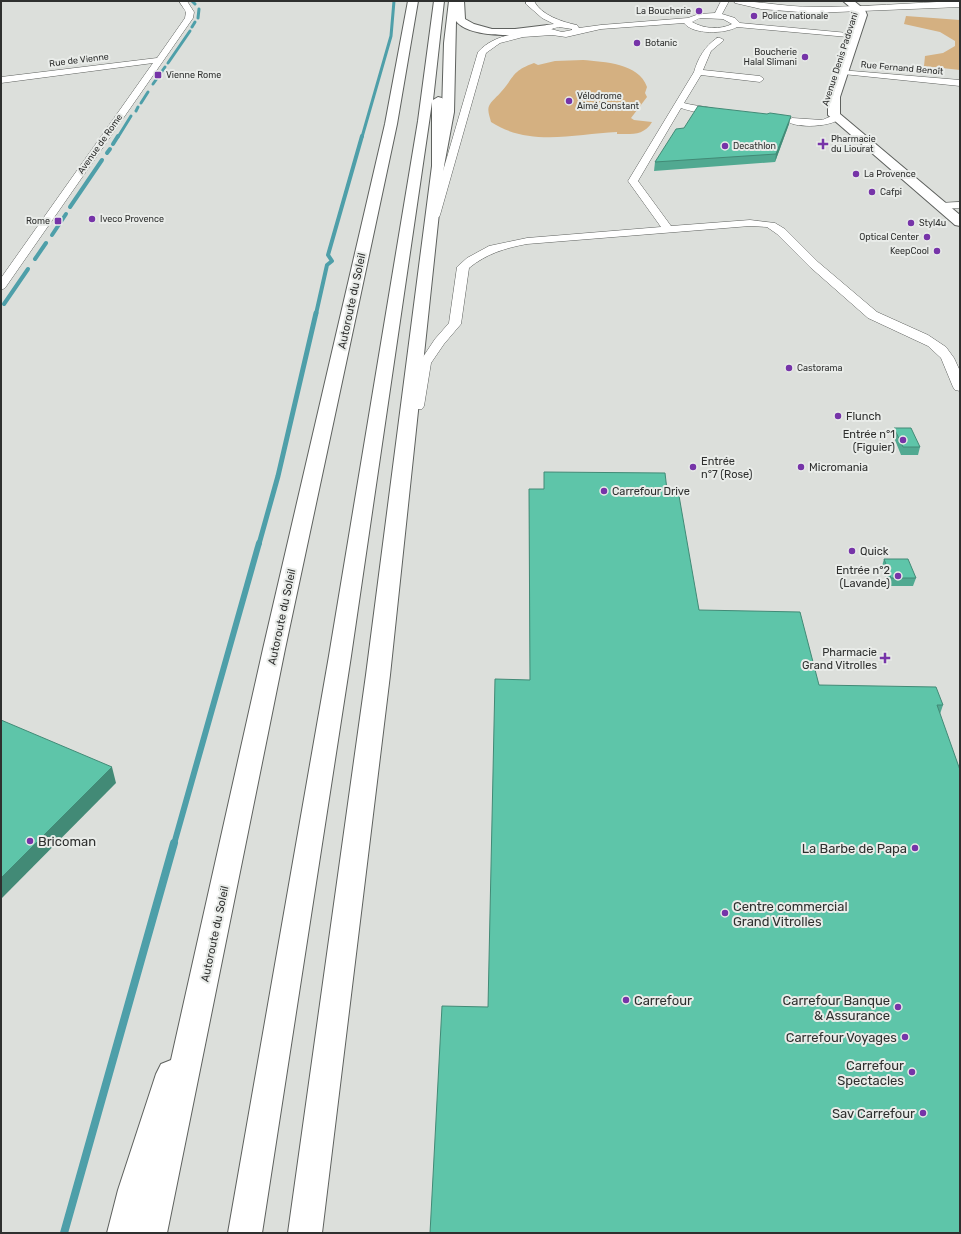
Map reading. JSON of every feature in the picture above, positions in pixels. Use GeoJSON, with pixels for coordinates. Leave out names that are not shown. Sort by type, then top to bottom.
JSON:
{"type":"FeatureCollection","features":[{"type":"Feature","properties":{"kind":"main road"},"geometry":{"type":"LineString","coordinates":[[245,1233],[338,664],[437,26],[439,1]]}},
{"type":"Feature","properties":{"kind":"main road"},"geometry":{"type":"LineString","coordinates":[[305,1233],[378,675],[399,486],[438,166],[446,129],[448,62],[454,1]]}},
{"type":"Feature","properties":{"kind":"main road"},"geometry":{"type":"LineString","coordinates":[[459,1],[459,14],[461,21],[474,28],[509,32],[550,29]]}},
{"type":"Feature","properties":{"kind":"main road","name":"Avenue Denis Padovani"},"geometry":{"type":"LineString","coordinates":[[852,5],[855,15],[824,106],[825,116],[833,119],[960,222]]}},
{"type":"Feature","properties":{"kind":"main road","name":"Avenue Denis Padovani"},"geometry":{"type":"LineString","coordinates":[[833,119],[834,97],[862,15],[862,12],[852,5]]}},
{"type":"Feature","properties":{"kind":"main road","name":"Autoroute du Soleil"},"geometry":{"type":"LineString","coordinates":[[150,1233],[213,943],[274,649],[391,124],[410,6]]}},
{"type":"Feature","properties":{"kind":"main road"},"geometry":{"type":"LineString","coordinates":[[437,26],[439,65],[438,166]]}},
{"type":"Feature","properties":{"kind":"main road","name":"Avenue Denis Padovani"},"geometry":{"type":"LineString","coordinates":[[833,119],[884,169],[960,230]]}},
{"type":"Feature","properties":{"kind":"main road"},"geometry":{"type":"LineString","coordinates":[[124,1233],[138,1182],[213,943]]}},
{"type":"Feature","properties":{"kind":"street","name":"Avenue de Rome"},"geometry":{"type":"LineString","coordinates":[[1,286],[190,15],[187,6],[182,1]]}},
{"type":"Feature","properties":{"kind":"street"},"geometry":{"type":"LineString","coordinates":[[530,1],[529,2],[545,16],[575,29]]}},
{"type":"Feature","properties":{"kind":"street"},"geometry":{"type":"LineString","coordinates":[[689,22],[712,13],[723,2],[739,1],[789,9],[852,5],[960,4]]}},
{"type":"Feature","properties":{"kind":"street"},"geometry":{"type":"LineString","coordinates":[[720,17],[718,14],[723,2]]}},
{"type":"Feature","properties":{"kind":"street"},"geometry":{"type":"LineString","coordinates":[[545,16],[550,29],[564,34],[575,29],[647,22],[689,22],[720,33],[719,52]]}},
{"type":"Feature","properties":{"kind":"street"},"geometry":{"type":"LineString","coordinates":[[704,16],[733,20],[734,26]]}},
{"type":"Feature","properties":{"kind":"street"},"geometry":{"type":"LineString","coordinates":[[431,228],[482,52],[489,46],[512,36],[563,25]]}},
{"type":"Feature","properties":{"kind":"street"},"geometry":{"type":"LineString","coordinates":[[668,229],[633,181],[680,105],[679,102],[698,72],[702,59],[712,44],[734,26]]}},
{"type":"Feature","properties":{"kind":"street"},"geometry":{"type":"LineString","coordinates":[[708,29],[722,29],[734,26],[848,34]]}},
{"type":"Feature","properties":{"kind":"street","name":"Rue de Vienne"},"geometry":{"type":"LineString","coordinates":[[1,80],[160,60]]}},
{"type":"Feature","properties":{"kind":"street"},"geometry":{"type":"LineString","coordinates":[[698,72],[713,62]]}},
{"type":"Feature","properties":{"kind":"street"},"geometry":{"type":"LineString","coordinates":[[698,72],[760,79]]}},
{"type":"Feature","properties":{"kind":"street","name":"Rue Fernand Benoît"},"geometry":{"type":"LineString","coordinates":[[843,72],[960,83]]}},
{"type":"Feature","properties":{"kind":"street"},"geometry":{"type":"LineString","coordinates":[[680,105],[693,109],[725,113]]}},
{"type":"Feature","properties":{"kind":"street"},"geometry":{"type":"LineString","coordinates":[[795,121],[833,119]]}},
{"type":"Feature","properties":{"kind":"street"},"geometry":{"type":"LineString","coordinates":[[941,206],[960,205]]}},
{"type":"Feature","properties":{"kind":"street"},"geometry":{"type":"LineString","coordinates":[[399,486],[416,414],[425,363],[439,342],[455,324],[463,266],[486,250],[507,244],[750,223],[771,226],[781,232],[807,259],[857,300],[864,309],[874,316],[931,342],[945,354],[960,387]]}},
{"type":"Feature","properties":{"kind":"shaded area"},"geometry":{"type":"Polygon","coordinates":[[[906,16],[960,20],[960,70],[924,66],[925,56],[943,53],[955,46],[955,41],[940,32],[904,24],[906,16]]]}},
{"type":"Feature","properties":{"kind":"shaded area","name":"Vélodrome Aimé Constant"},"geometry":{"type":"Polygon","coordinates":[[[583,60],[620,65],[629,68],[643,79],[647,87],[645,93],[647,97],[631,118],[634,120],[652,122],[649,127],[641,132],[632,134],[617,134],[617,132],[536,137],[506,130],[491,122],[488,110],[490,104],[518,71],[534,63],[538,65],[555,61],[583,60]]]}},
{"type":"Feature","properties":{"kind":"building","name":"Decathlon"},"geometry":{"type":"Polygon","coordinates":[[[698,106],[791,116],[776,154],[655,162],[676,129],[684,128],[698,106]]]}},
{"type":"Feature","properties":{"kind":"building"},"geometry":{"type":"Polygon","coordinates":[[[894,428],[911,428],[920,447],[903,447],[894,428]]]}},
{"type":"Feature","properties":{"kind":"building","name":"Centre commercial Grand Vitrolles"},"geometry":{"type":"Polygon","coordinates":[[[544,472],[665,473],[667,490],[678,490],[699,610],[800,612],[819,685],[936,687],[943,705],[937,705],[960,770],[960,1233],[430,1233],[442,1006],[488,1007],[495,679],[530,680],[529,489],[544,489],[544,472]]]}},
{"type":"Feature","properties":{"kind":"building"},"geometry":{"type":"Polygon","coordinates":[[[884,559],[908,559],[916,578],[891,578],[884,559]]]}},
{"type":"Feature","properties":{"kind":"building","name":"Bricoman"},"geometry":{"type":"Polygon","coordinates":[[[1,720],[112,767],[1,878],[1,720]]]}},
{"type":"Feature","properties":{"kind":"waterway"},"geometry":{"type":"LineString","coordinates":[[192,1],[195,4]]}},
{"type":"Feature","properties":{"kind":"waterway"},"geometry":{"type":"LineString","coordinates":[[362,137],[391,36],[394,1]]}},
{"type":"Feature","properties":{"kind":"waterway"},"geometry":{"type":"LineString","coordinates":[[198,18],[199,9]]}},
{"type":"Feature","properties":{"kind":"waterway"},"geometry":{"type":"LineString","coordinates":[[192,27],[195,22]]}},
{"type":"Feature","properties":{"kind":"waterway"},"geometry":{"type":"LineString","coordinates":[[168,63],[190,31]]}},
{"type":"Feature","properties":{"kind":"waterway"},"geometry":{"type":"LineString","coordinates":[[153,84],[165,67]]}},
{"type":"Feature","properties":{"kind":"waterway"},"geometry":{"type":"LineString","coordinates":[[141,103],[148,92]]}},
{"type":"Feature","properties":{"kind":"waterway"},"geometry":{"type":"LineString","coordinates":[[136,111],[138,107]]}},
{"type":"Feature","properties":{"kind":"waterway"},"geometry":{"type":"LineString","coordinates":[[118,137],[131,116]]}},
{"type":"Feature","properties":{"kind":"waterway"},"geometry":{"type":"LineString","coordinates":[[113,144],[118,136]]}},
{"type":"Feature","properties":{"kind":"waterway"},"geometry":{"type":"LineString","coordinates":[[316,314],[327,265],[332,261],[328,255],[362,136]]}},
{"type":"Feature","properties":{"kind":"waterway"},"geometry":{"type":"LineString","coordinates":[[107,153],[110,149]]}},
{"type":"Feature","properties":{"kind":"waterway"},"geometry":{"type":"LineString","coordinates":[[70,207],[102,160]]}},
{"type":"Feature","properties":{"kind":"waterway"},"geometry":{"type":"LineString","coordinates":[[52,235],[66,214]]}},
{"type":"Feature","properties":{"kind":"waterway"},"geometry":{"type":"LineString","coordinates":[[35,259],[46,243]]}},
{"type":"Feature","properties":{"kind":"waterway"},"geometry":{"type":"LineString","coordinates":[[4,304],[28,269]]}},
{"type":"Feature","properties":{"kind":"waterway"},"geometry":{"type":"LineString","coordinates":[[259,544],[278,476],[316,313]]}},
{"type":"Feature","properties":{"kind":"waterway"},"geometry":{"type":"LineString","coordinates":[[174,844],[259,543]]}},
{"type":"Feature","properties":{"kind":"waterway"},"geometry":{"type":"LineString","coordinates":[[64,1233],[174,843]]}},
{"type":"Feature","properties":{"kind":"place","name":"La Boucherie"},"geometry":{"type":"Point","coordinates":[699,11]}},
{"type":"Feature","properties":{"kind":"place","name":"Police nationale"},"geometry":{"type":"Point","coordinates":[754,16]}},
{"type":"Feature","properties":{"kind":"place","name":"Botanic"},"geometry":{"type":"Point","coordinates":[637,43]}},
{"type":"Feature","properties":{"kind":"place","name":"Boucherie Halal Slimani"},"geometry":{"type":"Point","coordinates":[805,57]}},
{"type":"Feature","properties":{"kind":"place","name":"Vienne Rome"},"geometry":{"type":"Point","coordinates":[158,75]}},
{"type":"Feature","properties":{"kind":"place","name":"Vélodrome Aimé Constant"},"geometry":{"type":"Point","coordinates":[569,101]}},
{"type":"Feature","properties":{"kind":"place","name":"Pharmacie du Liourat"},"geometry":{"type":"Point","coordinates":[823,144]}},
{"type":"Feature","properties":{"kind":"place","name":"Decathlon"},"geometry":{"type":"Point","coordinates":[725,146]}},
{"type":"Feature","properties":{"kind":"place","name":"La Provence"},"geometry":{"type":"Point","coordinates":[856,174]}},
{"type":"Feature","properties":{"kind":"place","name":"Cafpi"},"geometry":{"type":"Point","coordinates":[872,192]}},
{"type":"Feature","properties":{"kind":"place","name":"Iveco Provence"},"geometry":{"type":"Point","coordinates":[92,219]}},
{"type":"Feature","properties":{"kind":"place","name":"Rome"},"geometry":{"type":"Point","coordinates":[58,221]}},
{"type":"Feature","properties":{"kind":"place","name":"Styl4u"},"geometry":{"type":"Point","coordinates":[911,223]}},
{"type":"Feature","properties":{"kind":"place","name":"Optical Center"},"geometry":{"type":"Point","coordinates":[927,237]}},
{"type":"Feature","properties":{"kind":"place","name":"KeepCool"},"geometry":{"type":"Point","coordinates":[937,251]}},
{"type":"Feature","properties":{"kind":"place","name":"Castorama"},"geometry":{"type":"Point","coordinates":[789,368]}},
{"type":"Feature","properties":{"kind":"place","name":"Flunch"},"geometry":{"type":"Point","coordinates":[838,416]}},
{"type":"Feature","properties":{"kind":"place","name":"Entrée n°1 (Figuier)"},"geometry":{"type":"Point","coordinates":[903,440]}},
{"type":"Feature","properties":{"kind":"place","name":"Entrée n°7 (Rose)"},"geometry":{"type":"Point","coordinates":[693,467]}},
{"type":"Feature","properties":{"kind":"place","name":"Micromania"},"geometry":{"type":"Point","coordinates":[801,467]}},
{"type":"Feature","properties":{"kind":"place","name":"Carrefour Drive"},"geometry":{"type":"Point","coordinates":[604,491]}},
{"type":"Feature","properties":{"kind":"place","name":"Quick"},"geometry":{"type":"Point","coordinates":[852,551]}},
{"type":"Feature","properties":{"kind":"place","name":"Entrée n°2 (Lavande)"},"geometry":{"type":"Point","coordinates":[898,576]}},
{"type":"Feature","properties":{"kind":"place","name":"Pharmacie Grand Vitrolles"},"geometry":{"type":"Point","coordinates":[885,658]}},
{"type":"Feature","properties":{"kind":"place","name":"Bricoman"},"geometry":{"type":"Point","coordinates":[30,841]}},
{"type":"Feature","properties":{"kind":"place","name":"La Barbe de Papa"},"geometry":{"type":"Point","coordinates":[915,848]}},
{"type":"Feature","properties":{"kind":"place","name":"Centre commercial Grand Vitrolles"},"geometry":{"type":"Point","coordinates":[725,913]}},
{"type":"Feature","properties":{"kind":"place","name":"Carrefour"},"geometry":{"type":"Point","coordinates":[626,1000]}},
{"type":"Feature","properties":{"kind":"place","name":"Carrefour Banque & Assurance"},"geometry":{"type":"Point","coordinates":[898,1007]}},
{"type":"Feature","properties":{"kind":"place","name":"Carrefour Voyages"},"geometry":{"type":"Point","coordinates":[905,1037]}},
{"type":"Feature","properties":{"kind":"place","name":"Carrefour Spectacles"},"geometry":{"type":"Point","coordinates":[912,1072]}},
{"type":"Feature","properties":{"kind":"place","name":"Sav Carrefour"},"geometry":{"type":"Point","coordinates":[923,1113]}}]}
